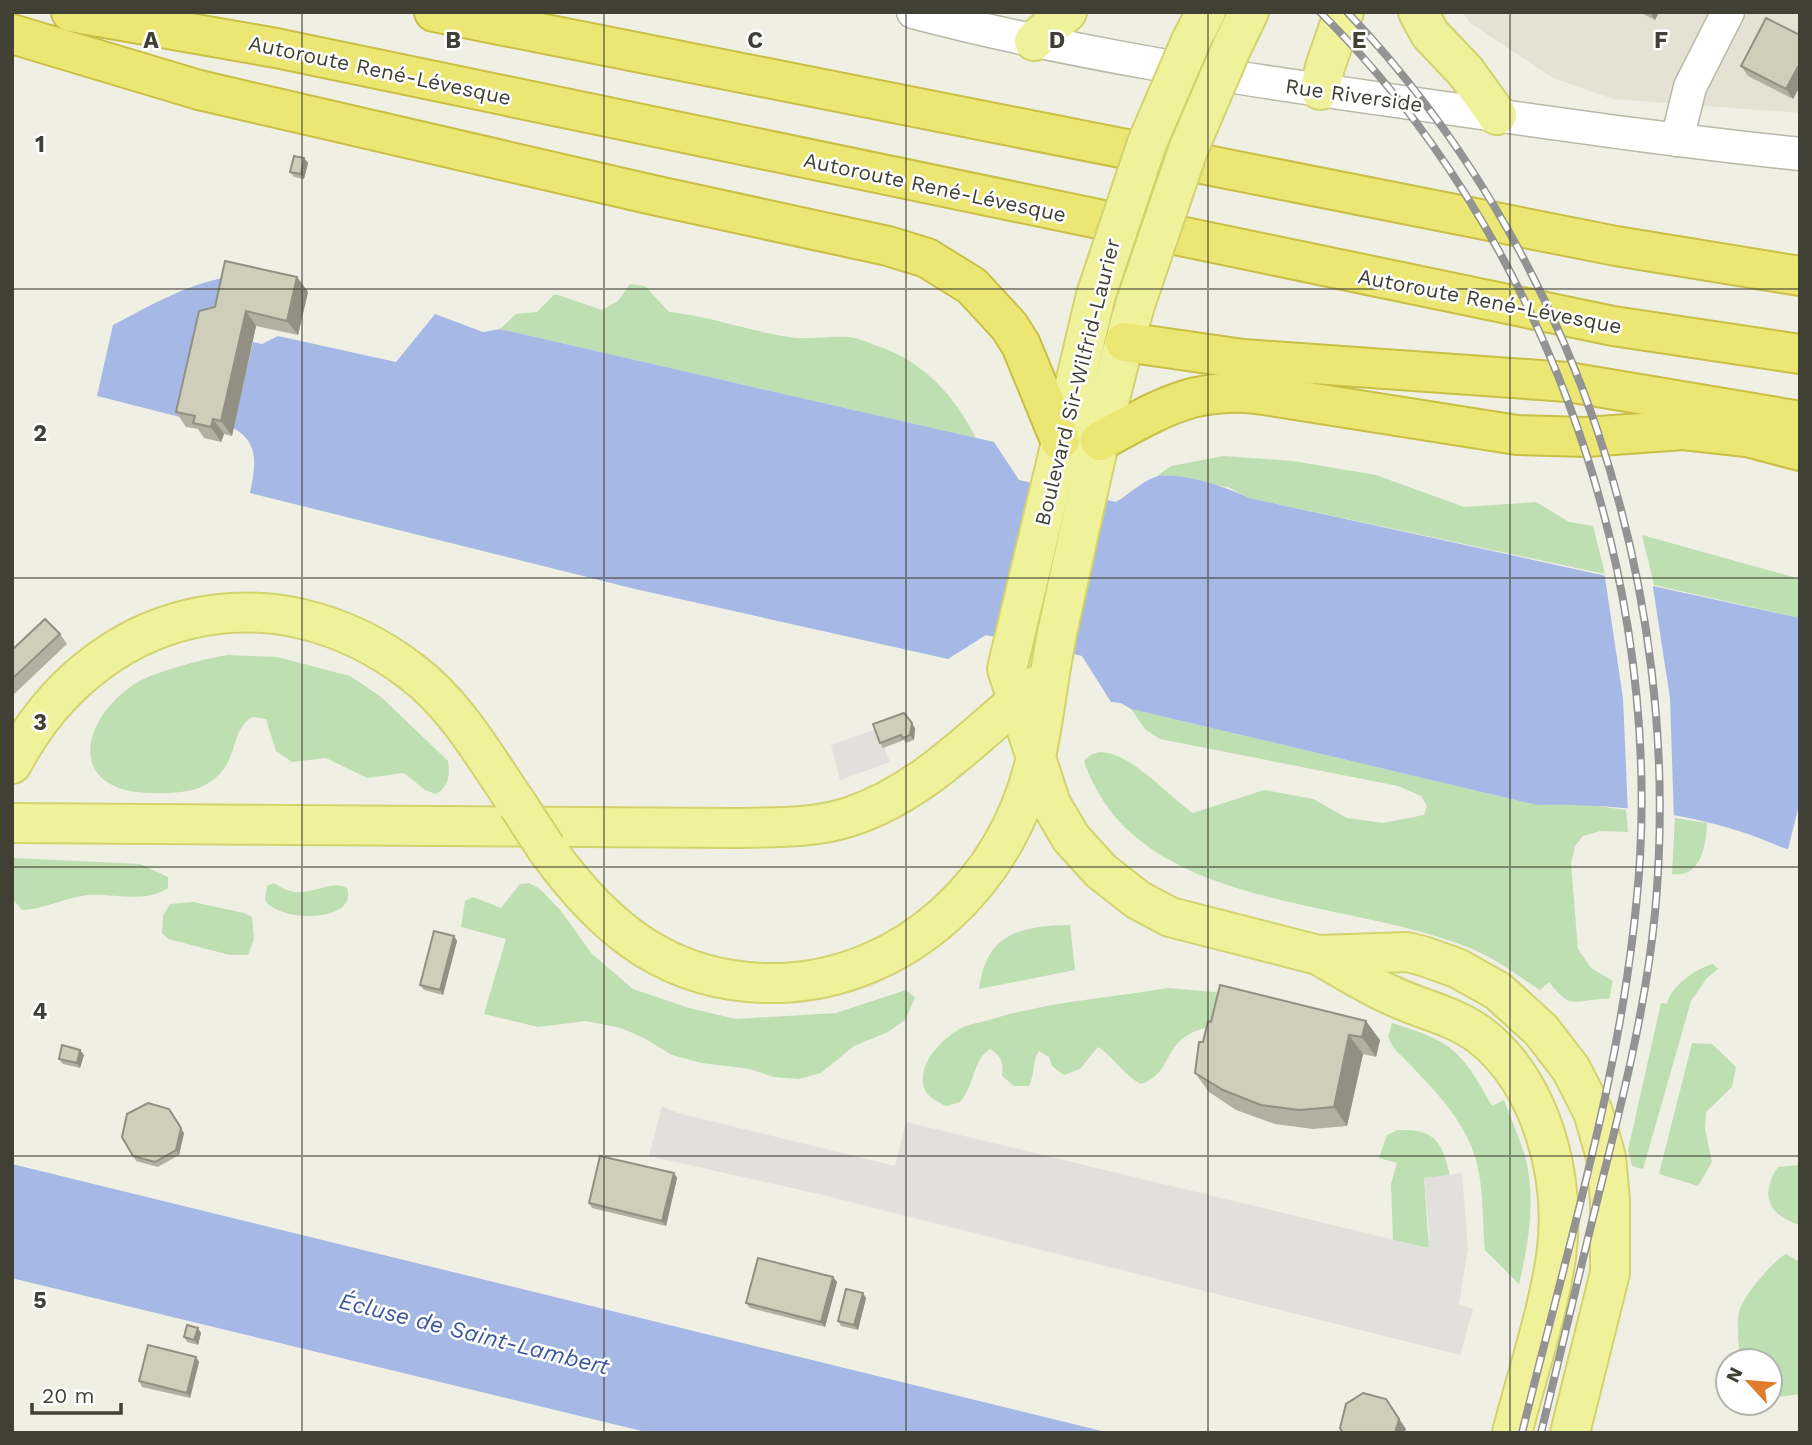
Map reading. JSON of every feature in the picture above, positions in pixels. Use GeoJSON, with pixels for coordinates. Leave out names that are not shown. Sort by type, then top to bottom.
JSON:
{"type":"FeatureCollection","features":[{"type":"Feature","properties":{"kind":"highway","name":"Autoroute René-Lévesque"},"geometry":{"type":"LineString","coordinates":[[71,12],[276,48],[1613,326],[1800,354]]}},
{"type":"Feature","properties":{"kind":"highway"},"geometry":{"type":"LineString","coordinates":[[434,12],[1616,246],[1800,276]]}},
{"type":"Feature","properties":{"kind":"highway"},"geometry":{"type":"LineString","coordinates":[[12,34],[199,90],[653,195],[888,246],[927,258],[972,286],[1009,326],[1021,345],[1060,440]]}},
{"type":"Feature","properties":{"kind":"highway"},"geometry":{"type":"LineString","coordinates":[[1125,342],[1243,359],[1569,382],[1800,421]]}},
{"type":"Feature","properties":{"kind":"highway"},"geometry":{"type":"LineString","coordinates":[[1100,441],[1174,401],[1220,391],[1257,394],[1517,435],[1586,437],[1694,430],[1747,437],[1800,451]]}},
{"type":"Feature","properties":{"kind":"main road"},"geometry":{"type":"LineString","coordinates":[[1034,41],[1067,12]]}},
{"type":"Feature","properties":{"kind":"main road","name":"Boulevard Sir-Wilfrid-Laurier"},"geometry":{"type":"LineString","coordinates":[[1035,762],[1050,666],[1100,441],[1135,305],[1188,150],[1249,12]]}},
{"type":"Feature","properties":{"kind":"main road"},"geometry":{"type":"LineString","coordinates":[[1320,90],[1327,60],[1345,12]]}},
{"type":"Feature","properties":{"kind":"main road"},"geometry":{"type":"LineString","coordinates":[[1418,12],[1430,34],[1466,72],[1497,115]]}},
{"type":"Feature","properties":{"kind":"main road","name":"Boulevard Sir-Wilfrid-Laurier"},"geometry":{"type":"LineString","coordinates":[[1198,26],[1147,144],[1096,295],[1050,482],[1012,672],[1035,762],[1051,804],[1071,838],[1101,871],[1138,900],[1186,923],[1318,955]]}},
{"type":"Feature","properties":{"kind":"main road"},"geometry":{"type":"LineString","coordinates":[[12,764],[34,728],[61,695],[104,658],[150,632],[230,612],[256,610],[307,618],[373,645],[413,672],[465,728],[578,891],[607,921],[637,945],[692,971],[746,982],[786,982],[824,978],[864,966],[898,950],[933,926],[963,899],[1004,842],[1024,799],[1035,762]]}},
{"type":"Feature","properties":{"kind":"main road"},"geometry":{"type":"LineString","coordinates":[[12,823],[116,826],[797,826],[847,817],[885,803],[932,774],[972,738],[1012,672],[1050,666]]}},
{"type":"Feature","properties":{"kind":"main road"},"geometry":{"type":"LineString","coordinates":[[1318,955],[1407,952],[1478,979],[1528,1015],[1571,1069],[1593,1112],[1606,1157],[1610,1229],[1573,1262],[1493,1433]]}},
{"type":"Feature","properties":{"kind":"main road"},"geometry":{"type":"LineString","coordinates":[[1318,955],[1394,997],[1444,1014],[1464,1024],[1497,1052],[1525,1085],[1543,1125],[1553,1164],[1556,1201],[1573,1262],[1570,1433]]}},
{"type":"Feature","properties":{"kind":"main road"},"geometry":{"type":"LineString","coordinates":[[1512,1433],[1573,1262]]}},
{"type":"Feature","properties":{"kind":"main road"},"geometry":{"type":"LineString","coordinates":[[1549,1433],[1573,1262]]}},
{"type":"Feature","properties":{"kind":"street","name":"Rue Riverside"},"geometry":{"type":"LineString","coordinates":[[913,12],[1034,41],[1192,71],[1677,141],[1800,154]]}},
{"type":"Feature","properties":{"kind":"street"},"geometry":{"type":"LineString","coordinates":[[1677,141],[1690,87],[1728,12]]}},
{"type":"Feature","properties":{"kind":"shaded area"},"geometry":{"type":"Polygon","coordinates":[[[1462,12],[1800,12],[1800,113],[1613,99],[1553,78],[1470,23],[1462,12]]]}},
{"type":"Feature","properties":{"kind":"shaded area"},"geometry":{"type":"Polygon","coordinates":[[[876,729],[890,762],[840,780],[831,745],[876,729]]]}},
{"type":"Feature","properties":{"kind":"shaded area"},"geometry":{"type":"Polygon","coordinates":[[[662,1106],[678,1113],[895,1166],[906,1122],[1428,1248],[1430,1238],[1424,1178],[1462,1173],[1468,1249],[1459,1304],[1473,1309],[1460,1355],[823,1195],[649,1156],[662,1106]]]}},
{"type":"Feature","properties":{"kind":"green space"},"geometry":{"type":"Polygon","coordinates":[[[630,284],[645,286],[669,312],[789,337],[851,337],[895,353],[924,371],[948,394],[976,438],[500,329],[516,314],[537,312],[555,294],[602,310],[618,301],[630,284]]]}},
{"type":"Feature","properties":{"kind":"green space"},"geometry":{"type":"Polygon","coordinates":[[[1224,456],[1293,461],[1376,475],[1464,507],[1536,502],[1569,522],[1593,526],[1605,574],[1249,498],[1228,487],[1157,476],[1171,466],[1224,456]]]}},
{"type":"Feature","properties":{"kind":"green space"},"geometry":{"type":"Polygon","coordinates":[[[1642,535],[1800,579],[1800,618],[1654,585],[1642,535]]]}},
{"type":"Feature","properties":{"kind":"green space"},"geometry":{"type":"Polygon","coordinates":[[[228,655],[277,657],[350,676],[380,696],[448,761],[449,775],[446,784],[436,794],[425,790],[404,773],[367,778],[326,758],[292,762],[276,751],[266,719],[252,717],[239,732],[223,770],[201,787],[184,792],[154,793],[125,790],[106,781],[94,768],[90,752],[93,734],[102,716],[117,698],[136,683],[155,674],[228,655]]]}},
{"type":"Feature","properties":{"kind":"green space"},"geometry":{"type":"Polygon","coordinates":[[[1131,709],[1537,805],[1584,804],[1626,810],[1628,832],[1600,831],[1583,836],[1575,846],[1571,864],[1578,949],[1591,968],[1613,981],[1609,999],[1570,1001],[1549,982],[1540,990],[1481,953],[1430,934],[1256,893],[1200,875],[1151,848],[1111,811],[1084,761],[1095,753],[1109,753],[1124,759],[1193,813],[1264,790],[1313,799],[1347,818],[1383,823],[1424,815],[1427,806],[1421,796],[1398,786],[1160,739],[1146,730],[1131,709]]]}},
{"type":"Feature","properties":{"kind":"green space"},"geometry":{"type":"Polygon","coordinates":[[[1675,818],[1707,823],[1700,859],[1690,871],[1682,874],[1672,874],[1675,818]]]}},
{"type":"Feature","properties":{"kind":"green space"},"geometry":{"type":"Polygon","coordinates":[[[14,858],[140,864],[168,877],[168,888],[139,897],[87,895],[22,910],[12,898],[14,858]]]}},
{"type":"Feature","properties":{"kind":"green space"},"geometry":{"type":"Polygon","coordinates":[[[274,883],[286,890],[297,892],[340,886],[347,888],[347,900],[341,908],[330,913],[300,916],[285,913],[273,908],[265,900],[267,886],[274,883]]]}},
{"type":"Feature","properties":{"kind":"green space"},"geometry":{"type":"Polygon","coordinates":[[[529,883],[540,889],[561,911],[592,954],[633,989],[689,1008],[736,1019],[836,1013],[906,990],[915,998],[905,1020],[888,1032],[854,1046],[821,1073],[799,1079],[774,1077],[750,1069],[702,1063],[672,1055],[621,1028],[586,1021],[538,1027],[484,1014],[506,939],[461,927],[465,901],[473,897],[501,908],[520,884],[529,883]]]}},
{"type":"Feature","properties":{"kind":"green space"},"geometry":{"type":"Polygon","coordinates":[[[193,902],[252,917],[254,939],[248,955],[230,955],[168,939],[162,933],[163,916],[170,904],[193,902]]]}},
{"type":"Feature","properties":{"kind":"green space"},"geometry":{"type":"Polygon","coordinates":[[[1070,925],[1075,970],[979,989],[989,956],[1008,936],[1036,928],[1070,925]]]}},
{"type":"Feature","properties":{"kind":"green space"},"geometry":{"type":"Polygon","coordinates":[[[1713,964],[1718,969],[1707,978],[1691,1001],[1643,1169],[1632,1166],[1628,1150],[1661,1003],[1667,1004],[1673,991],[1685,979],[1713,964]]]}},
{"type":"Feature","properties":{"kind":"green space"},"geometry":{"type":"Polygon","coordinates":[[[1168,988],[1237,994],[1229,1025],[1206,1028],[1190,1034],[1179,1042],[1161,1070],[1141,1084],[1098,1047],[1080,1069],[1064,1075],[1052,1066],[1049,1057],[1039,1051],[1029,1086],[1014,1086],[1002,1076],[1001,1060],[990,1049],[980,1059],[969,1088],[960,1102],[946,1106],[925,1091],[924,1068],[931,1055],[946,1038],[965,1026],[1033,1009],[1168,988]]]}},
{"type":"Feature","properties":{"kind":"green space"},"geometry":{"type":"Polygon","coordinates":[[[1392,1023],[1442,1043],[1463,1060],[1492,1106],[1504,1100],[1525,1156],[1530,1188],[1528,1236],[1519,1284],[1485,1250],[1482,1196],[1472,1147],[1443,1101],[1393,1047],[1388,1037],[1392,1023]]]}},
{"type":"Feature","properties":{"kind":"green space"},"geometry":{"type":"Polygon","coordinates":[[[1692,1043],[1712,1044],[1736,1067],[1732,1087],[1706,1112],[1705,1129],[1712,1162],[1698,1186],[1659,1174],[1692,1043]]]}},
{"type":"Feature","properties":{"kind":"green space"},"geometry":{"type":"Polygon","coordinates":[[[1398,1130],[1429,1135],[1440,1146],[1447,1164],[1450,1176],[1424,1178],[1429,1248],[1393,1240],[1391,1184],[1397,1163],[1379,1158],[1387,1135],[1398,1130]]]}},
{"type":"Feature","properties":{"kind":"green space"},"geometry":{"type":"Polygon","coordinates":[[[1800,1165],[1800,1225],[1774,1210],[1768,1195],[1772,1177],[1778,1167],[1800,1165]]]}},
{"type":"Feature","properties":{"kind":"green space"},"geometry":{"type":"Polygon","coordinates":[[[1786,1254],[1800,1262],[1800,1394],[1784,1396],[1784,1347],[1739,1347],[1738,1336],[1741,1306],[1766,1271],[1786,1254]]]}},
{"type":"Feature","properties":{"kind":"water"},"geometry":{"type":"Polygon","coordinates":[[[236,276],[188,419],[97,396],[113,325],[188,288],[236,276]]]}},
{"type":"Feature","properties":{"kind":"water"},"geometry":{"type":"Polygon","coordinates":[[[435,314],[483,332],[500,329],[994,442],[1019,480],[1116,502],[1154,477],[1193,479],[1249,498],[1800,618],[1800,853],[1747,833],[1690,818],[1613,807],[1537,805],[1131,709],[1121,703],[1111,702],[1082,656],[986,635],[948,659],[635,589],[250,493],[254,465],[252,448],[242,434],[233,428],[253,342],[262,344],[278,336],[396,362],[435,314]]]}},
{"type":"Feature","properties":{"kind":"water","name":"Écluse de Saint-Lambert"},"geometry":{"type":"Polygon","coordinates":[[[12,1164],[1110,1433],[650,1433],[28,1282],[12,1278],[12,1164]]]}},
{"type":"Feature","properties":{"kind":"pier"},"geometry":{"type":"Polygon","coordinates":[[[1604,571],[1652,581],[1670,698],[1674,821],[1628,814],[1623,698],[1604,571]]]}},
{"type":"Feature","properties":{"kind":"pier"},"geometry":{"type":"Polygon","coordinates":[[[1800,801],[1800,856],[1787,853],[1800,801]]]}},
{"type":"Feature","properties":{"kind":"building"},"geometry":{"type":"Polygon","coordinates":[[[1766,18],[1800,35],[1800,63],[1786,89],[1741,66],[1766,18]]]}},
{"type":"Feature","properties":{"kind":"building"},"geometry":{"type":"Polygon","coordinates":[[[294,156],[304,158],[301,174],[290,172],[294,156]]]}},
{"type":"Feature","properties":{"kind":"building"},"geometry":{"type":"Polygon","coordinates":[[[225,261],[297,277],[287,321],[246,311],[221,421],[213,419],[211,427],[193,423],[195,416],[176,412],[199,311],[215,307],[225,261]]]}},
{"type":"Feature","properties":{"kind":"building"},"geometry":{"type":"Polygon","coordinates":[[[45,619],[60,634],[12,679],[12,650],[45,619]]]}},
{"type":"Feature","properties":{"kind":"building"},"geometry":{"type":"Polygon","coordinates":[[[904,713],[912,723],[910,735],[903,738],[901,735],[880,743],[873,724],[904,713]]]}},
{"type":"Feature","properties":{"kind":"building"},"geometry":{"type":"Polygon","coordinates":[[[434,931],[454,936],[440,990],[420,985],[434,931]]]}},
{"type":"Feature","properties":{"kind":"building"},"geometry":{"type":"Polygon","coordinates":[[[1220,985],[1366,1021],[1362,1037],[1349,1035],[1334,1107],[1299,1110],[1261,1105],[1223,1090],[1195,1073],[1199,1042],[1203,1042],[1208,1021],[1211,1022],[1220,985]]]}},
{"type":"Feature","properties":{"kind":"building"},"geometry":{"type":"Polygon","coordinates":[[[62,1045],[80,1050],[77,1063],[59,1059],[62,1045]]]}},
{"type":"Feature","properties":{"kind":"building"},"geometry":{"type":"Polygon","coordinates":[[[148,1103],[169,1109],[181,1128],[176,1150],[155,1162],[133,1156],[122,1137],[127,1114],[148,1103]]]}},
{"type":"Feature","properties":{"kind":"building"},"geometry":{"type":"Polygon","coordinates":[[[600,1156],[674,1173],[662,1221],[589,1203],[600,1156]]]}},
{"type":"Feature","properties":{"kind":"building"},"geometry":{"type":"Polygon","coordinates":[[[758,1258],[833,1277],[821,1322],[746,1303],[758,1258]]]}},
{"type":"Feature","properties":{"kind":"building"},"geometry":{"type":"Polygon","coordinates":[[[846,1289],[863,1293],[854,1325],[838,1321],[846,1289]]]}},
{"type":"Feature","properties":{"kind":"building"},"geometry":{"type":"Polygon","coordinates":[[[187,1325],[198,1328],[194,1340],[184,1337],[187,1325]]]}},
{"type":"Feature","properties":{"kind":"building"},"geometry":{"type":"Polygon","coordinates":[[[148,1345],[196,1357],[187,1393],[139,1381],[148,1345]]]}},
{"type":"Feature","properties":{"kind":"building"},"geometry":{"type":"Polygon","coordinates":[[[1363,1393],[1386,1399],[1399,1419],[1395,1433],[1343,1433],[1340,1428],[1346,1404],[1363,1393]]]}},
{"type":"Feature","properties":{"kind":"railway"},"geometry":{"type":"LineString","coordinates":[[1320,12],[1397,98],[1464,193],[1522,294],[1568,402],[1604,514],[1628,628],[1640,743],[1640,858],[1633,931],[1610,1076],[1522,1433]]}},
{"type":"Feature","properties":{"kind":"railway"},"geometry":{"type":"LineString","coordinates":[[1347,12],[1426,105],[1495,207],[1552,316],[1597,430],[1630,548],[1651,668],[1660,791],[1651,948],[1625,1086],[1541,1433]]}}]}
